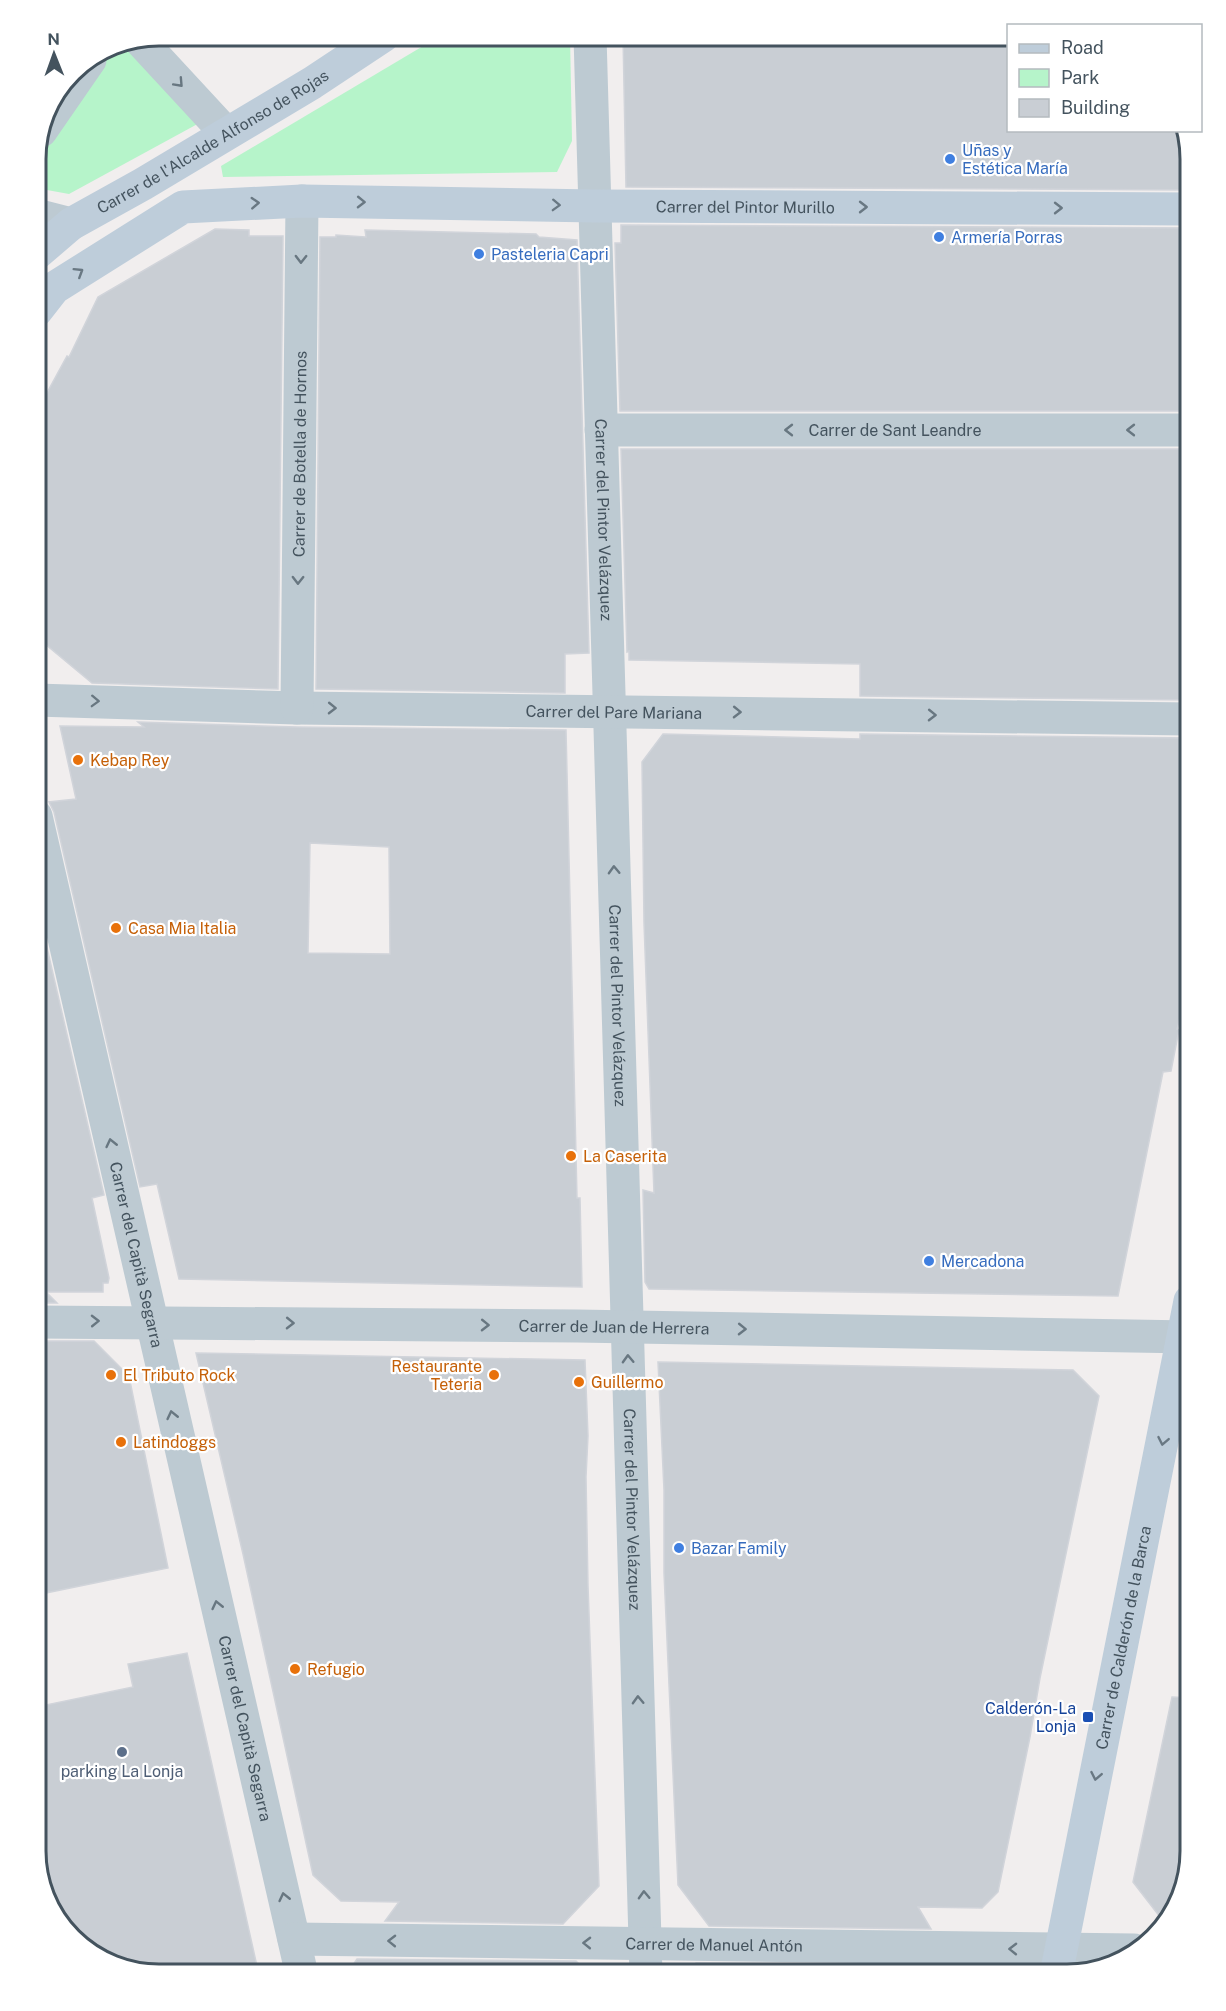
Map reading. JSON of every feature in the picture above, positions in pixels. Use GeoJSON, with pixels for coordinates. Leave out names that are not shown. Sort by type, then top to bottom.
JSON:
{"type":"FeatureCollection","features":[{"type":"Feature","properties":{"kind":"main road","name":"Carrer de l'Alcalde Alfonso de Rojas"},"geometry":{"type":"LineString","coordinates":[[47,245],[71,224],[143,184],[312,83],[368,46]]}},
{"type":"Feature","properties":{"kind":"main road","name":"Carrer del Pintor Murillo"},"geometry":{"type":"LineString","coordinates":[[47,297],[54,288],[183,207],[302,201],[595,206],[1180,209]]}},
{"type":"Feature","properties":{"kind":"main road","name":"Carrer de Calderón de la Barca"},"geometry":{"type":"LineString","coordinates":[[1059,1962],[1180,1370]]}},
{"type":"Feature","properties":{"kind":"street","name":"Carrer del Pintor Velázquez"},"geometry":{"type":"LineString","coordinates":[[590,46],[645,1959]]}},
{"type":"Feature","properties":{"kind":"street"},"geometry":{"type":"LineString","coordinates":[[146,47],[226,133]]}},
{"type":"Feature","properties":{"kind":"street","name":"Carrer de Botella de Hornos"},"geometry":{"type":"LineString","coordinates":[[297,708],[302,201]]}},
{"type":"Feature","properties":{"kind":"street"},"geometry":{"type":"LineString","coordinates":[[47,218],[71,224]]}},
{"type":"Feature","properties":{"kind":"street","name":"Carrer de Sant Leandre"},"geometry":{"type":"LineString","coordinates":[[601,430],[1180,430]]}},
{"type":"Feature","properties":{"kind":"street","name":"Carrer del Pare Mariana"},"geometry":{"type":"LineString","coordinates":[[47,700],[297,708],[1180,718]]}},
{"type":"Feature","properties":{"kind":"street","name":"Carrer del Capità Segarra"},"geometry":{"type":"LineString","coordinates":[[47,862],[299,1964]]}},
{"type":"Feature","properties":{"kind":"street","name":"Carrer de Juan de Herrera"},"geometry":{"type":"LineString","coordinates":[[46,1322],[627,1327],[1180,1336]]}},
{"type":"Feature","properties":{"kind":"street","name":"Carrer de Manuel Antón"},"geometry":{"type":"LineString","coordinates":[[294,1940],[645,1959],[1059,1962],[1116,1953]]}},
{"type":"Feature","properties":{"kind":"green space"},"geometry":{"type":"Polygon","coordinates":[[[423,46],[570,46],[572,141],[557,172],[223,177],[221,166],[423,46]]]}},
{"type":"Feature","properties":{"kind":"green space"},"geometry":{"type":"Polygon","coordinates":[[[132,50],[203,121],[69,194],[47,190],[47,152],[50,130],[55,116],[76,84],[84,84],[85,75],[110,58],[132,50]]]}},
{"type":"Feature","properties":{"kind":"building"},"geometry":{"type":"Polygon","coordinates":[[[623,47],[1007,47],[1007,132],[1176,132],[1180,160],[1180,190],[626,187],[623,47]]]}},
{"type":"Feature","properties":{"kind":"building"},"geometry":{"type":"Polygon","coordinates":[[[621,225],[1180,228],[1180,411],[620,411],[615,243],[621,243],[621,225]]]}},
{"type":"Feature","properties":{"kind":"building"},"geometry":{"type":"Polygon","coordinates":[[[215,229],[249,230],[249,236],[283,236],[278,689],[92,683],[47,645],[47,393],[67,356],[69,357],[98,297],[215,229]]]}},
{"type":"Feature","properties":{"kind":"building"},"geometry":{"type":"Polygon","coordinates":[[[365,230],[536,234],[539,237],[577,240],[589,653],[565,654],[565,693],[316,689],[320,237],[336,237],[336,235],[366,237],[365,230]]]}},
{"type":"Feature","properties":{"kind":"building"},"geometry":{"type":"Polygon","coordinates":[[[621,449],[1180,449],[1180,700],[860,696],[860,664],[629,660],[629,651],[627,652],[621,449]]]}},
{"type":"Feature","properties":{"kind":"building"},"geometry":{"type":"Polygon","coordinates":[[[138,722],[297,727],[566,730],[577,1198],[580,1198],[582,1287],[179,1279],[157,1184],[140,1187],[54,812],[49,802],[76,799],[60,726],[144,727],[138,722]],[[310,843],[308,953],[390,954],[389,847],[310,843]]]}},
{"type":"Feature","properties":{"kind":"building"},"geometry":{"type":"Polygon","coordinates":[[[663,734],[860,739],[860,734],[1180,738],[1180,1018],[1177,1029],[1179,1030],[1171,1071],[1163,1072],[1118,1296],[649,1289],[645,1282],[643,1190],[654,1193],[644,923],[642,762],[663,734]]]}},
{"type":"Feature","properties":{"kind":"building"},"geometry":{"type":"Polygon","coordinates":[[[47,946],[104,1195],[92,1198],[109,1278],[108,1283],[103,1283],[103,1292],[46,1292],[47,946]]]}},
{"type":"Feature","properties":{"kind":"building"},"geometry":{"type":"Polygon","coordinates":[[[46,1292],[57,1303],[46,1303],[46,1292]]]}},
{"type":"Feature","properties":{"kind":"building"},"geometry":{"type":"Polygon","coordinates":[[[46,1341],[94,1341],[129,1376],[168,1568],[46,1593],[46,1341]]]}},
{"type":"Feature","properties":{"kind":"building"},"geometry":{"type":"Polygon","coordinates":[[[196,1353],[585,1360],[588,1436],[586,1477],[588,1586],[599,1886],[563,1924],[385,1921],[399,1902],[341,1901],[313,1875],[243,1554],[196,1353]]]}},
{"type":"Feature","properties":{"kind":"building"},"geometry":{"type":"Polygon","coordinates":[[[658,1362],[1073,1370],[1099,1396],[998,1892],[982,1908],[918,1907],[931,1929],[709,1926],[678,1885],[664,1573],[664,1490],[658,1362]]]}},
{"type":"Feature","properties":{"kind":"building","name":"parking La Lonja"},"geometry":{"type":"Polygon","coordinates":[[[187,1653],[257,1964],[152,1964],[123,1958],[110,1953],[85,1936],[75,1926],[58,1901],[47,1866],[46,1851],[46,1705],[133,1687],[128,1664],[187,1653]]]}},
{"type":"Feature","properties":{"kind":"building"},"geometry":{"type":"Polygon","coordinates":[[[1172,1697],[1180,1697],[1179,1866],[1171,1895],[1159,1916],[1133,1882],[1172,1697]]]}},
{"type":"Feature","properties":{"kind":"building"},"geometry":{"type":"Polygon","coordinates":[[[357,1959],[576,1961],[579,1964],[354,1964],[357,1959]]]}},
{"type":"Feature","properties":{"kind":"building"},"geometry":{"type":"Polygon","coordinates":[[[696,1963],[782,1964],[695,1964],[696,1963]]]}},
{"type":"Feature","properties":{"kind":"place","name":"Uñas y Estética María"},"geometry":{"type":"Point","coordinates":[950,159]}},
{"type":"Feature","properties":{"kind":"place","name":"Armería Porras"},"geometry":{"type":"Point","coordinates":[939,237]}},
{"type":"Feature","properties":{"kind":"place","name":"Pasteleria Capri"},"geometry":{"type":"Point","coordinates":[479,254]}},
{"type":"Feature","properties":{"kind":"place","name":"Kebap Rey"},"geometry":{"type":"Point","coordinates":[78,760]}},
{"type":"Feature","properties":{"kind":"place","name":"Casa Mia Italia"},"geometry":{"type":"Point","coordinates":[116,928]}},
{"type":"Feature","properties":{"kind":"place","name":"La Caserita"},"geometry":{"type":"Point","coordinates":[571,1156]}},
{"type":"Feature","properties":{"kind":"place","name":"Mercadona"},"geometry":{"type":"Point","coordinates":[929,1261]}},
{"type":"Feature","properties":{"kind":"place","name":"El Tributo Rock"},"geometry":{"type":"Point","coordinates":[111,1375]}},
{"type":"Feature","properties":{"kind":"place","name":"Restaurante Teteria"},"geometry":{"type":"Point","coordinates":[494,1375]}},
{"type":"Feature","properties":{"kind":"place","name":"Guillermo"},"geometry":{"type":"Point","coordinates":[579,1382]}},
{"type":"Feature","properties":{"kind":"place","name":"Latindoggs"},"geometry":{"type":"Point","coordinates":[121,1442]}},
{"type":"Feature","properties":{"kind":"place","name":"Bazar Family"},"geometry":{"type":"Point","coordinates":[679,1548]}},
{"type":"Feature","properties":{"kind":"place","name":"Refugio"},"geometry":{"type":"Point","coordinates":[295,1669]}},
{"type":"Feature","properties":{"kind":"place","name":"Calderón-La Lonja"},"geometry":{"type":"Point","coordinates":[1088,1717]}},
{"type":"Feature","properties":{"kind":"place","name":"parking La Lonja"},"geometry":{"type":"Point","coordinates":[122,1752]}}]}
